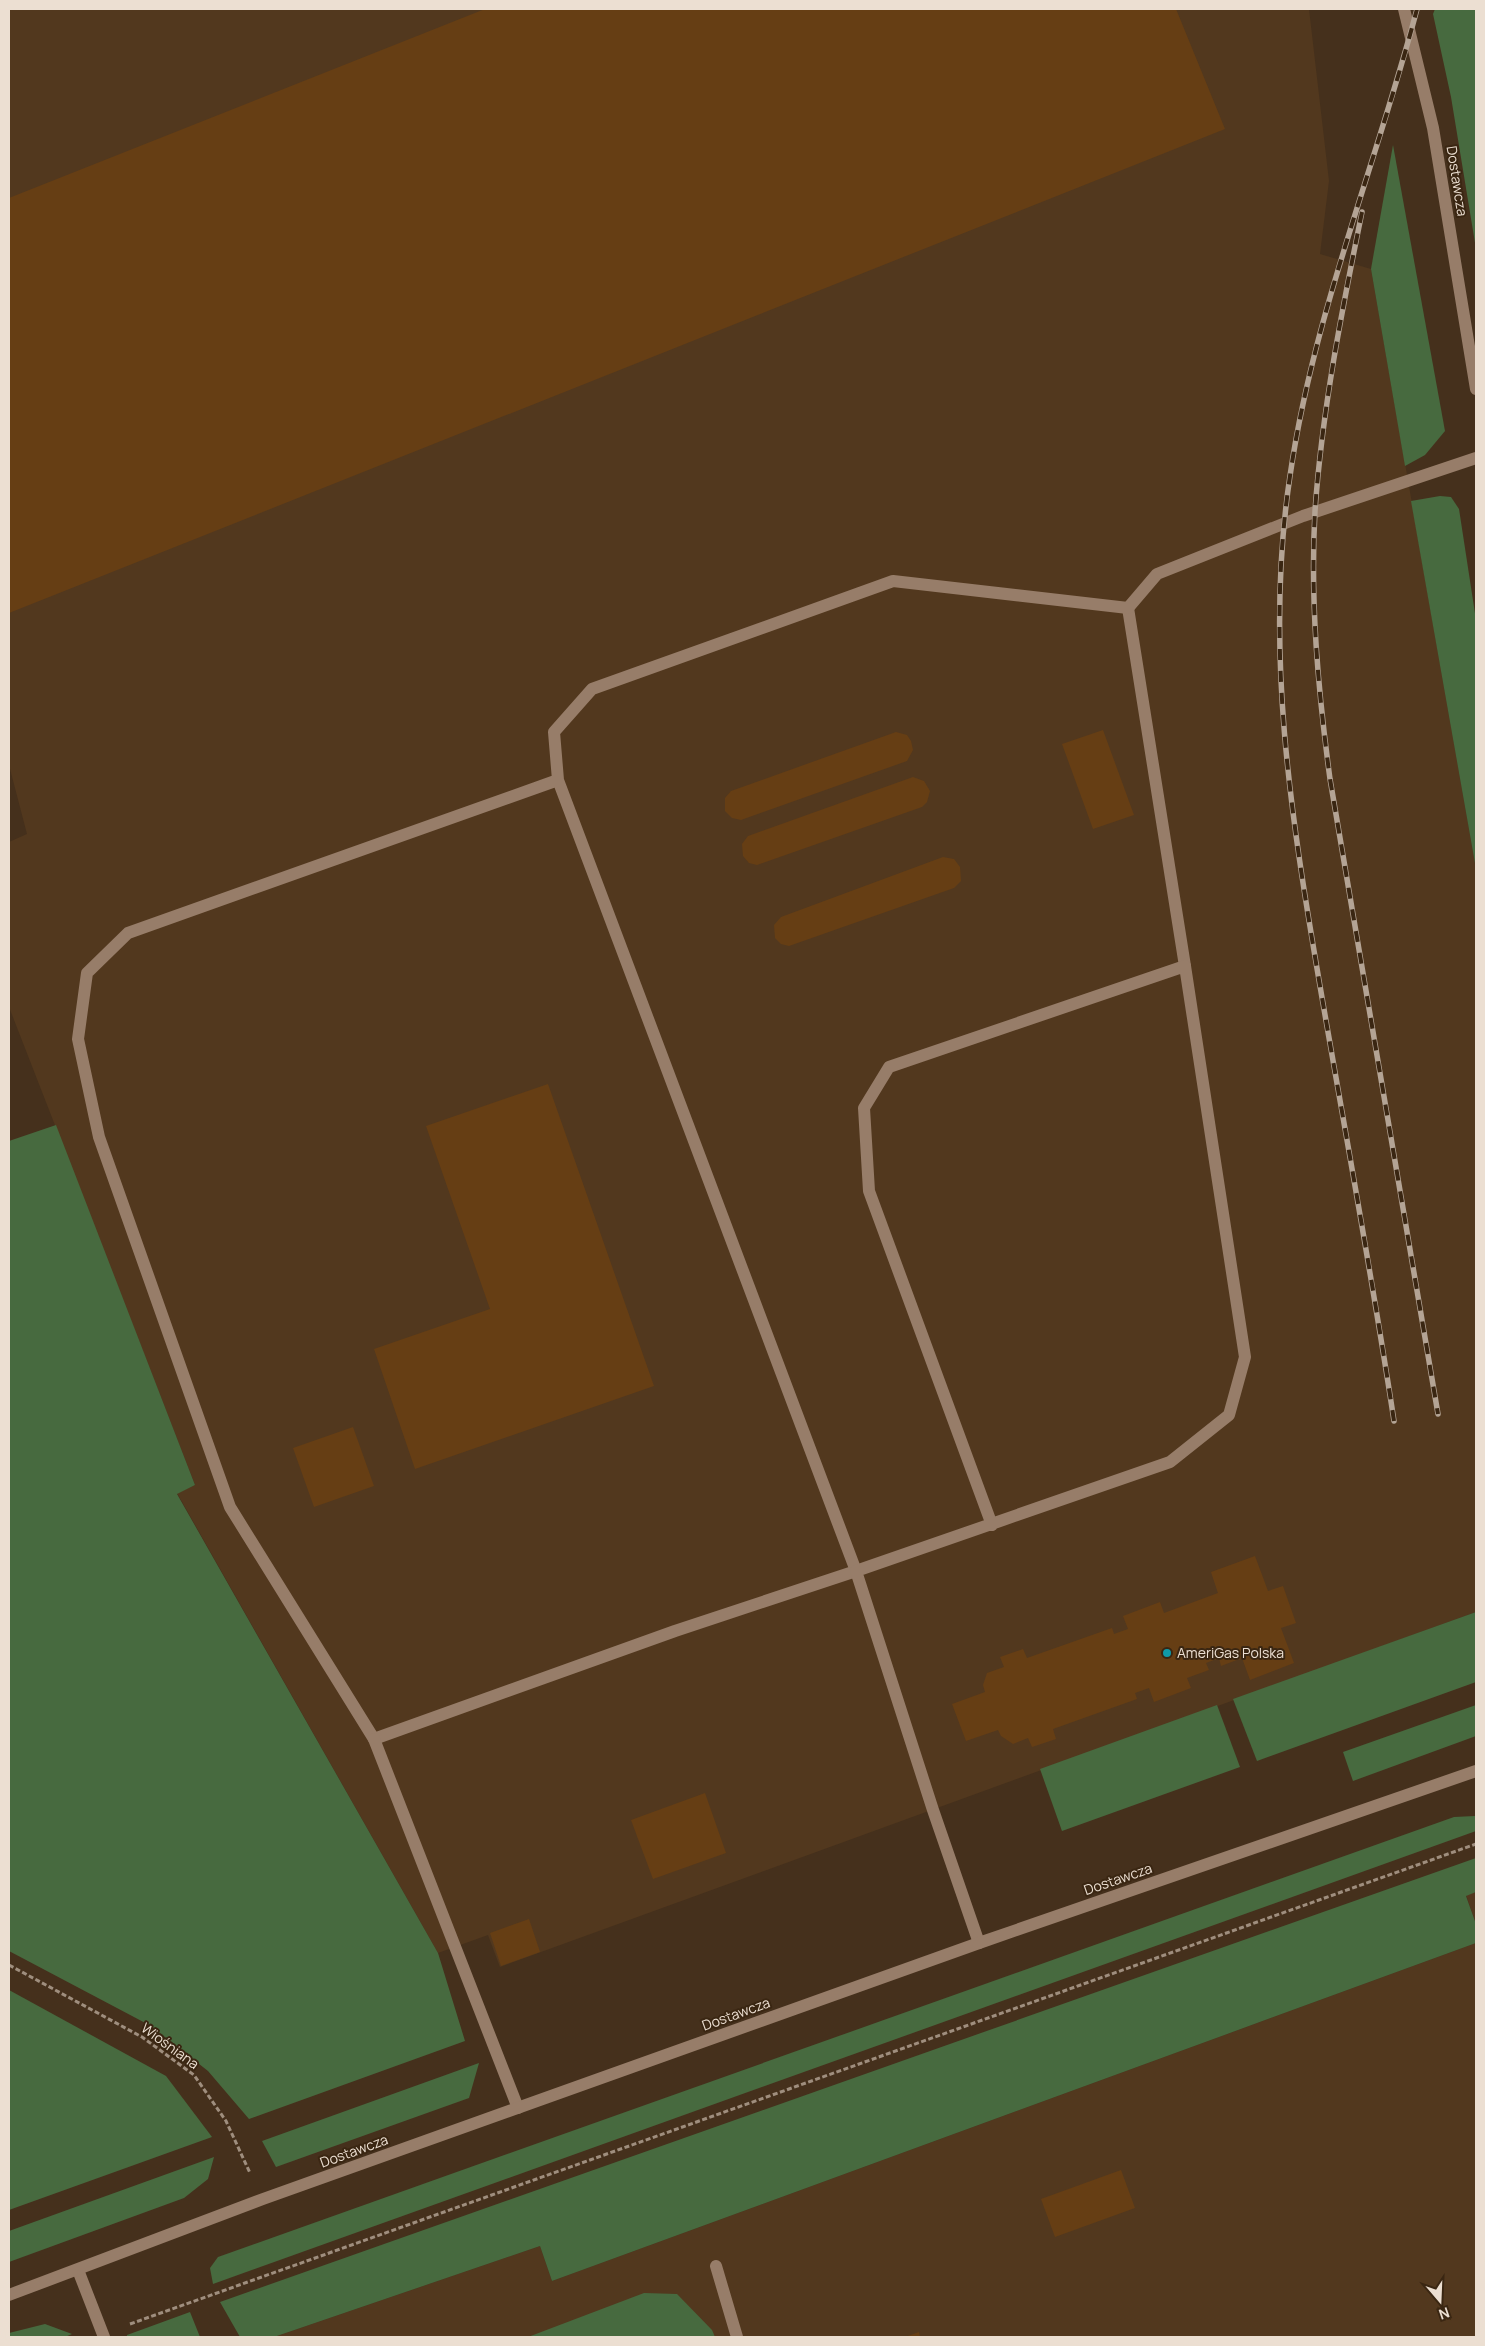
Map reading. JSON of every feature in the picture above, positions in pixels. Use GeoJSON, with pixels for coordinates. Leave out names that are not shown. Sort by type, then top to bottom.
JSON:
{"type":"FeatureCollection","features":[{"type":"Feature","properties":{"kind":"street","name":"Dostawcza"},"geometry":{"type":"LineString","coordinates":[[1404,9],[1433,128],[1476,389]]}},
{"type":"Feature","properties":{"kind":"street"},"geometry":{"type":"LineString","coordinates":[[374,1740],[676,1631],[992,1525],[1170,1462],[1229,1415],[1245,1357],[1128,608],[1157,574],[1303,516],[1476,458]]}},
{"type":"Feature","properties":{"kind":"street"},"geometry":{"type":"LineString","coordinates":[[979,1943],[933,1810],[856,1571],[558,780],[554,732],[592,689],[893,581],[1128,608]]}},
{"type":"Feature","properties":{"kind":"street"},"geometry":{"type":"LineString","coordinates":[[518,2108],[374,1740],[230,1507],[99,1137],[78,1039],[87,973],[128,933],[558,780]]}},
{"type":"Feature","properties":{"kind":"street"},"geometry":{"type":"LineString","coordinates":[[992,1525],[869,1191],[864,1108],[889,1067],[1184,966]]}},
{"type":"Feature","properties":{"kind":"street","name":"Dostawcza"},"geometry":{"type":"LineString","coordinates":[[9,2295],[263,2200],[979,1943],[1476,1771]]}},
{"type":"Feature","properties":{"kind":"street"},"geometry":{"type":"LineString","coordinates":[[716,2266],[737,2337]]}},
{"type":"Feature","properties":{"kind":"street"},"geometry":{"type":"LineString","coordinates":[[78,2270],[103,2336]]}},
{"type":"Feature","properties":{"kind":"path"},"geometry":{"type":"LineString","coordinates":[[103,2336],[1476,1844]]}},
{"type":"Feature","properties":{"kind":"path","name":"Wiośniana"},"geometry":{"type":"LineString","coordinates":[[9,1965],[142,2037],[194,2075],[226,2121],[263,2200]]}},
{"type":"Feature","properties":{"kind":"shaded area","name":"AmeriGas Polska"},"geometry":{"type":"Polygon","coordinates":[[[9,9],[1309,9],[1329,181],[1320,254],[1371,269],[1476,869],[1476,1612],[500,1967],[488,1935],[438,1953],[177,1493],[195,1485],[9,1007],[9,842],[27,834],[9,765],[9,9]]]}},
{"type":"Feature","properties":{"kind":"shaded area"},"geometry":{"type":"Polygon","coordinates":[[[1476,1892],[1476,1924],[1466,1895],[1476,1892]]]}},
{"type":"Feature","properties":{"kind":"shaded area"},"geometry":{"type":"Polygon","coordinates":[[[1476,1943],[1476,2337],[274,2337],[540,2246],[552,2281],[1476,1943]]]}},
{"type":"Feature","properties":{"kind":"green space"},"geometry":{"type":"Polygon","coordinates":[[[1435,9],[1476,9],[1476,249],[1451,97],[1433,14],[1435,9]]]}},
{"type":"Feature","properties":{"kind":"green space"},"geometry":{"type":"Polygon","coordinates":[[[1393,145],[1445,431],[1425,455],[1405,466],[1371,269],[1393,145]]]}},
{"type":"Feature","properties":{"kind":"green space"},"geometry":{"type":"Polygon","coordinates":[[[1440,496],[1451,497],[1459,509],[1476,620],[1476,869],[1411,501],[1440,496]]]}},
{"type":"Feature","properties":{"kind":"green space"},"geometry":{"type":"Polygon","coordinates":[[[56,1125],[195,1485],[177,1494],[438,1953],[465,2041],[249,2119],[208,2071],[151,2026],[9,1951],[9,1141],[56,1125]]]}},
{"type":"Feature","properties":{"kind":"green space"},"geometry":{"type":"Polygon","coordinates":[[[1476,1612],[1476,1682],[1257,1761],[1233,1699],[1476,1612]]]}},
{"type":"Feature","properties":{"kind":"green space"},"geometry":{"type":"Polygon","coordinates":[[[1217,1705],[1240,1767],[1062,1831],[1040,1769],[1217,1705]]]}},
{"type":"Feature","properties":{"kind":"green space"},"geometry":{"type":"Polygon","coordinates":[[[1476,1705],[1476,1736],[1353,1781],[1343,1752],[1476,1705]]]}},
{"type":"Feature","properties":{"kind":"green space"},"geometry":{"type":"Polygon","coordinates":[[[1475,1816],[1476,1831],[213,2284],[210,2268],[218,2257],[1454,1817],[1475,1816]]]}},
{"type":"Feature","properties":{"kind":"green space"},"geometry":{"type":"Polygon","coordinates":[[[1476,1858],[1476,1892],[1466,1896],[1476,1924],[1476,1943],[552,2281],[540,2246],[274,2337],[240,2337],[220,2302],[1476,1858]]]}},
{"type":"Feature","properties":{"kind":"green space"},"geometry":{"type":"Polygon","coordinates":[[[9,1990],[166,2076],[212,2137],[9,2210],[9,1990]]]}},
{"type":"Feature","properties":{"kind":"green space"},"geometry":{"type":"Polygon","coordinates":[[[479,2063],[469,2098],[276,2167],[262,2141],[479,2063]]]}},
{"type":"Feature","properties":{"kind":"green space"},"geometry":{"type":"Polygon","coordinates":[[[214,2157],[208,2179],[184,2198],[9,2262],[9,2231],[214,2157]]]}},
{"type":"Feature","properties":{"kind":"green space"},"geometry":{"type":"Polygon","coordinates":[[[644,2293],[677,2294],[712,2330],[715,2337],[528,2337],[644,2293]]]}},
{"type":"Feature","properties":{"kind":"green space"},"geometry":{"type":"Polygon","coordinates":[[[190,2312],[200,2337],[127,2337],[127,2335],[190,2312]]]}},
{"type":"Feature","properties":{"kind":"green space"},"geometry":{"type":"Polygon","coordinates":[[[45,2324],[72,2334],[65,2337],[9,2337],[9,2333],[45,2324]]]}},
{"type":"Feature","properties":{"kind":"building"},"geometry":{"type":"Polygon","coordinates":[[[485,9],[1176,9],[1225,129],[9,613],[9,198],[485,9]]]}},
{"type":"Feature","properties":{"kind":"building"},"geometry":{"type":"Polygon","coordinates":[[[1103,730],[1134,815],[1093,829],[1062,744],[1103,730]]]}},
{"type":"Feature","properties":{"kind":"building"},"geometry":{"type":"Polygon","coordinates":[[[896,732],[907,735],[911,741],[913,750],[907,761],[741,820],[732,818],[725,811],[725,798],[731,791],[896,732]]]}},
{"type":"Feature","properties":{"kind":"building"},"geometry":{"type":"Polygon","coordinates":[[[913,777],[924,781],[930,791],[927,802],[922,807],[757,865],[749,863],[743,856],[742,844],[748,836],[913,777]]]}},
{"type":"Feature","properties":{"kind":"building"},"geometry":{"type":"Polygon","coordinates":[[[943,857],[954,859],[960,867],[961,881],[954,888],[789,946],[781,944],[775,938],[774,925],[781,917],[943,857]]]}},
{"type":"Feature","properties":{"kind":"building"},"geometry":{"type":"Polygon","coordinates":[[[548,1084],[654,1386],[415,1469],[374,1349],[490,1309],[426,1126],[548,1084]]]}},
{"type":"Feature","properties":{"kind":"building"},"geometry":{"type":"Polygon","coordinates":[[[353,1427],[374,1486],[314,1507],[293,1448],[353,1427]]]}},
{"type":"Feature","properties":{"kind":"building","name":"AmeriGas Polska"},"geometry":{"type":"Polygon","coordinates":[[[1255,1556],[1268,1591],[1283,1586],[1296,1623],[1281,1628],[1294,1663],[1250,1680],[1242,1658],[1221,1666],[1219,1658],[1206,1663],[1209,1670],[1187,1678],[1191,1688],[1154,1702],[1149,1688],[1135,1693],[1137,1699],[1053,1729],[1056,1739],[1032,1747],[1028,1738],[1013,1744],[1001,1736],[998,1730],[966,1741],[952,1704],[985,1692],[983,1685],[987,1673],[1004,1667],[1000,1657],[1023,1649],[1027,1658],[1112,1628],[1114,1634],[1128,1629],[1123,1616],[1160,1602],[1164,1613],[1218,1593],[1211,1572],[1255,1556]]]}},
{"type":"Feature","properties":{"kind":"building"},"geometry":{"type":"Polygon","coordinates":[[[705,1793],[726,1853],[653,1879],[631,1820],[705,1793]]]}},
{"type":"Feature","properties":{"kind":"building"},"geometry":{"type":"Polygon","coordinates":[[[529,1919],[540,1952],[501,1966],[490,1933],[529,1919]]]}},
{"type":"Feature","properties":{"kind":"building"},"geometry":{"type":"Polygon","coordinates":[[[1121,2170],[1135,2208],[1055,2237],[1041,2199],[1121,2170]]]}},
{"type":"Feature","properties":{"kind":"building"},"geometry":{"type":"Polygon","coordinates":[[[919,2332],[920,2337],[905,2337],[919,2332]]]}},
{"type":"Feature","properties":{"kind":"railway"},"geometry":{"type":"LineString","coordinates":[[1394,1421],[1299,859],[1284,732],[1280,668],[1280,604],[1283,540],[1290,476],[1300,416],[1329,299],[1401,67],[1417,9]]}},
{"type":"Feature","properties":{"kind":"railway"},"geometry":{"type":"LineString","coordinates":[[1362,212],[1347,286],[1322,435],[1314,545],[1316,645],[1330,779],[1438,1414]]}},
{"type":"Feature","properties":{"kind":"place","name":"AmeriGas Polska"},"geometry":{"type":"Point","coordinates":[1167,1653]}}]}
